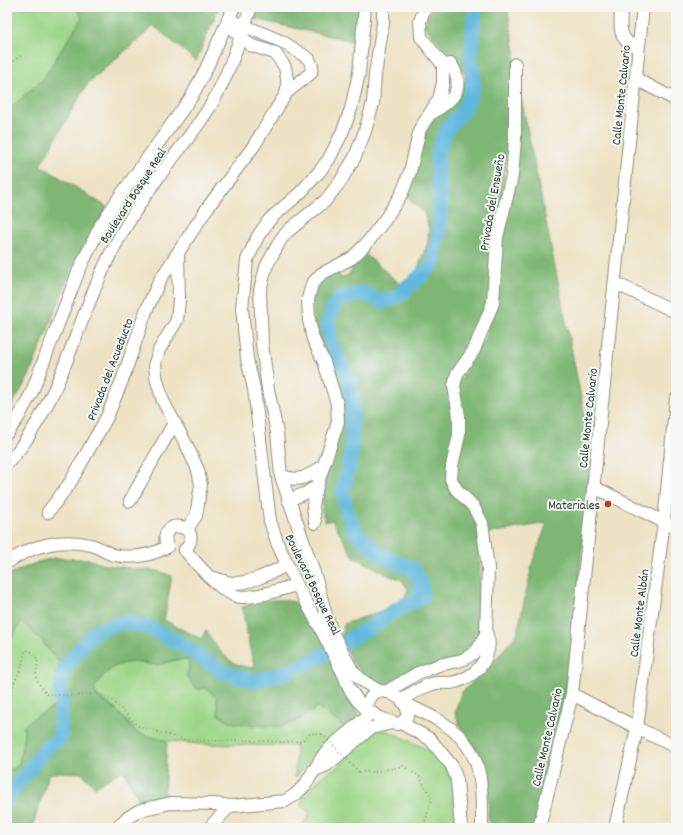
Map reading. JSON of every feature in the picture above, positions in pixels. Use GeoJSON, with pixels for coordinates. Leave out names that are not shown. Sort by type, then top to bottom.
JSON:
{"type":"FeatureCollection","features":[{"type":"Feature","properties":{"kind":"street","name":"Boulevard Bosque Real"},"geometry":{"type":"LineString","coordinates":[[7,433],[18,418],[30,394],[79,270],[101,225],[192,96],[234,7]]}},
{"type":"Feature","properties":{"kind":"street","name":"Boulevard Bosque Real"},"geometry":{"type":"LineString","coordinates":[[7,464],[17,453],[46,409],[99,278],[123,231],[156,180],[210,106],[221,86],[251,7]]}},
{"type":"Feature","properties":{"kind":"street","name":"Boulevard Bosque Real"},"geometry":{"type":"LineString","coordinates":[[365,7],[359,73],[351,109],[342,133],[329,159],[310,183],[265,224],[258,236],[247,260],[242,308],[247,359],[254,389],[270,521],[278,545],[297,585],[328,634],[349,674],[349,688],[357,700],[369,711]]}},
{"type":"Feature","properties":{"kind":"street","name":"Boulevard Bosque Real"},"geometry":{"type":"LineString","coordinates":[[328,634],[316,579],[281,476],[277,433],[268,389],[262,344],[260,290],[266,267],[281,239],[288,231],[325,201],[340,182],[355,157],[365,131],[373,103],[375,75],[383,23],[383,7]]}},
{"type":"Feature","properties":{"kind":"street"},"geometry":{"type":"LineString","coordinates":[[315,523],[313,506],[317,486],[338,422],[337,404],[324,362],[313,339],[309,320],[308,299],[312,284],[321,274],[352,258],[367,243],[386,218],[402,193],[410,172],[420,130],[439,99],[443,83],[443,65],[421,37],[420,21],[425,7]]}},
{"type":"Feature","properties":{"kind":"street"},"geometry":{"type":"LineString","coordinates":[[622,7],[621,34],[631,45],[639,44]]}},
{"type":"Feature","properties":{"kind":"street","name":"Calle Monte Calvario"},"geometry":{"type":"LineString","coordinates":[[540,828],[572,694],[643,7]]}},
{"type":"Feature","properties":{"kind":"street","name":"Privada del Acueducto"},"geometry":{"type":"LineString","coordinates":[[48,512],[70,483],[107,417],[123,378],[146,311],[160,280],[208,208],[253,147],[287,92],[311,73],[312,66],[309,59],[284,42],[226,24]]}},
{"type":"Feature","properties":{"kind":"street","name":"Privada del Acueducto"},"geometry":{"type":"LineString","coordinates":[[242,30],[250,45],[275,53]]}},
{"type":"Feature","properties":{"kind":"street"},"geometry":{"type":"LineString","coordinates":[[284,42],[275,53],[285,67],[287,92]]}},
{"type":"Feature","properties":{"kind":"street","name":"Privada del Ensueño"},"geometry":{"type":"LineString","coordinates":[[383,691],[428,669],[467,658],[478,649],[486,634],[488,568],[482,523],[479,514],[456,489],[451,479],[452,466],[459,435],[454,386],[457,374],[474,350],[493,303],[497,237],[512,176],[515,140],[516,64]]}},
{"type":"Feature","properties":{"kind":"street"},"geometry":{"type":"LineString","coordinates":[[359,73],[375,75]]}},
{"type":"Feature","properties":{"kind":"street"},"geometry":{"type":"LineString","coordinates":[[636,79],[676,100]]}},
{"type":"Feature","properties":{"kind":"street"},"geometry":{"type":"LineString","coordinates":[[178,253],[179,300],[177,320],[159,350],[155,363],[156,377],[163,401],[198,470],[201,484],[196,516],[187,529]]}},
{"type":"Feature","properties":{"kind":"street"},"geometry":{"type":"LineString","coordinates":[[615,282],[676,312]]}},
{"type":"Feature","properties":{"kind":"street"},"geometry":{"type":"LineString","coordinates":[[254,389],[268,389]]}},
{"type":"Feature","properties":{"kind":"street","name":"Calle Monte Albán"},"geometry":{"type":"LineString","coordinates":[[615,828],[637,728],[664,521],[676,399]]}},
{"type":"Feature","properties":{"kind":"street"},"geometry":{"type":"LineString","coordinates":[[130,501],[174,424]]}},
{"type":"Feature","properties":{"kind":"street"},"geometry":{"type":"LineString","coordinates":[[281,476],[294,480],[307,476],[322,467]]}},
{"type":"Feature","properties":{"kind":"street"},"geometry":{"type":"LineString","coordinates":[[288,500],[306,493],[317,486]]}},
{"type":"Feature","properties":{"kind":"street"},"geometry":{"type":"LineString","coordinates":[[594,487],[676,528]]}},
{"type":"Feature","properties":{"kind":"street"},"geometry":{"type":"LineString","coordinates":[[180,526],[187,529],[191,536],[190,544],[185,550],[179,552],[172,551],[167,547],[165,540],[167,532],[172,527],[180,526]]}},
{"type":"Feature","properties":{"kind":"street"},"geometry":{"type":"LineString","coordinates":[[7,563],[17,556],[43,545],[68,542],[92,545],[113,554],[135,558],[156,553],[167,547]]}},
{"type":"Feature","properties":{"kind":"street"},"geometry":{"type":"LineString","coordinates":[[185,550],[209,577],[226,590],[240,597],[252,596],[297,585]]}},
{"type":"Feature","properties":{"kind":"street"},"geometry":{"type":"LineString","coordinates":[[209,577],[232,583],[256,579],[287,565]]}},
{"type":"Feature","properties":{"kind":"street"},"geometry":{"type":"LineString","coordinates":[[256,579],[261,594]]}},
{"type":"Feature","properties":{"kind":"street","name":"Privada del Ensueño"},"geometry":{"type":"LineString","coordinates":[[403,701],[434,683],[450,683],[464,680],[479,669],[485,660],[488,650],[489,639],[486,634]]}},
{"type":"Feature","properties":{"kind":"street"},"geometry":{"type":"LineString","coordinates":[[428,669],[433,673],[435,678],[434,683]]}},
{"type":"Feature","properties":{"kind":"street","name":"Boulevard Bosque Real"},"geometry":{"type":"LineString","coordinates":[[349,674],[383,691]]}},
{"type":"Feature","properties":{"kind":"street"},"geometry":{"type":"LineString","coordinates":[[116,828],[127,818],[140,810],[156,805],[171,803],[215,804],[230,806],[286,801],[295,795],[305,785],[323,756],[333,745],[369,711],[369,699],[376,692],[383,691],[438,720],[454,731],[466,744],[476,759],[480,778],[482,828]]}},
{"type":"Feature","properties":{"kind":"street"},"geometry":{"type":"LineString","coordinates":[[572,694],[676,747]]}},
{"type":"Feature","properties":{"kind":"street"},"geometry":{"type":"LineString","coordinates":[[313,771],[328,765],[371,728],[379,725],[397,723],[408,715],[407,708],[403,701]]}},
{"type":"Feature","properties":{"kind":"street"},"geometry":{"type":"LineString","coordinates":[[369,711],[380,718],[397,723],[430,738],[452,766],[457,780],[461,828]]}},
{"type":"Feature","properties":{"kind":"street"},"geometry":{"type":"LineString","coordinates":[[209,828],[230,806]]}},
{"type":"Feature","properties":{"kind":"path"},"geometry":{"type":"LineString","coordinates":[[7,66],[23,54]]}},
{"type":"Feature","properties":{"kind":"path"},"geometry":{"type":"LineString","coordinates":[[7,705],[11,699],[14,683],[21,669],[25,651],[29,650],[34,653],[38,662],[37,680],[46,694],[76,696],[97,693],[112,700],[138,726],[186,740],[284,742],[302,741],[311,733],[322,734],[359,772],[375,772],[403,766],[420,776],[432,799],[423,828]]}},
{"type":"Feature","properties":{"kind":"green space"},"geometry":{"type":"Polygon","coordinates":[[[7,7],[76,7],[82,18],[43,79],[7,111],[7,7]]]}},
{"type":"Feature","properties":{"kind":"green space"},"geometry":{"type":"Polygon","coordinates":[[[76,7],[219,7],[196,61],[154,26],[88,83],[40,165],[107,207],[72,269],[29,376],[7,414],[7,111],[43,79],[82,18],[76,7]]]}},
{"type":"Feature","properties":{"kind":"green space"},"geometry":{"type":"Polygon","coordinates":[[[259,7],[360,7],[356,42],[254,19],[259,7]]]}},
{"type":"Feature","properties":{"kind":"green space"},"geometry":{"type":"Polygon","coordinates":[[[431,7],[507,7],[515,52],[491,302],[451,388],[454,413],[453,443],[449,480],[461,503],[472,511],[479,524],[481,630],[473,646],[460,658],[389,686],[366,678],[353,663],[341,639],[344,624],[381,611],[405,597],[408,589],[401,579],[390,576],[353,556],[332,520],[325,522],[322,510],[326,473],[341,409],[314,333],[312,292],[322,277],[337,271],[342,279],[352,272],[349,265],[364,253],[400,284],[417,270],[428,242],[429,229],[424,213],[405,195],[421,133],[431,117],[462,90],[465,75],[456,61],[424,26],[431,7]]]}},
{"type":"Feature","properties":{"kind":"green space"},"geometry":{"type":"Polygon","coordinates":[[[520,92],[592,452],[567,691],[535,828],[488,828],[489,798],[479,753],[461,729],[455,712],[461,693],[486,670],[517,634],[533,561],[547,523],[485,534],[456,482],[457,385],[487,334],[501,242],[520,92]]]}},
{"type":"Feature","properties":{"kind":"green space"},"geometry":{"type":"Polygon","coordinates":[[[54,558],[88,559],[104,565],[158,571],[172,576],[164,620],[201,639],[206,630],[215,645],[225,656],[238,665],[246,667],[255,668],[242,607],[275,600],[288,600],[294,602],[301,607],[316,629],[350,700],[360,715],[345,728],[317,707],[308,715],[292,723],[278,727],[234,723],[218,715],[217,698],[205,687],[199,690],[192,684],[187,676],[189,667],[188,659],[175,660],[157,665],[129,662],[116,666],[101,678],[94,689],[97,696],[115,709],[137,733],[167,741],[164,799],[141,804],[123,770],[95,787],[81,773],[59,772],[49,774],[32,828],[7,828],[7,767],[12,770],[19,764],[24,738],[24,726],[30,720],[58,705],[61,677],[65,667],[52,655],[43,642],[22,622],[17,628],[7,649],[7,575],[38,562],[54,558]]]}},
{"type":"Feature","properties":{"kind":"green space"},"geometry":{"type":"Polygon","coordinates":[[[22,622],[43,642],[52,655],[65,667],[61,677],[58,705],[31,720],[24,726],[24,738],[19,764],[12,770],[7,767],[7,649],[17,628],[22,622]]]}},
{"type":"Feature","properties":{"kind":"green space"},"geometry":{"type":"Polygon","coordinates":[[[188,659],[189,667],[187,676],[205,686],[217,698],[217,706],[249,724],[287,724],[299,720],[317,707],[345,728],[331,733],[349,753],[374,730],[389,731],[433,752],[447,769],[451,777],[456,828],[300,828],[310,814],[300,804],[310,788],[325,774],[342,764],[323,747],[295,778],[296,746],[198,744],[167,741],[137,733],[108,703],[97,696],[94,689],[99,679],[115,666],[135,662],[157,665],[175,660],[188,659]]]}},
{"type":"Feature","properties":{"kind":"waterway"},"geometry":{"type":"LineString","coordinates":[[7,798],[45,750],[61,737],[61,677],[65,667],[96,631],[123,622],[146,626],[186,647],[223,672],[254,681],[283,674],[316,659],[373,626],[393,612],[422,597],[421,582],[413,569],[380,554],[356,533],[346,508],[343,490],[350,464],[352,446],[352,402],[349,378],[331,344],[328,321],[338,299],[361,293],[384,302],[400,295],[433,264],[439,233],[441,203],[438,175],[438,151],[447,129],[466,107],[474,85],[471,55],[475,7]]}},
{"type":"Feature","properties":{"kind":"place","name":"Materiales"},"geometry":{"type":"Point","coordinates":[608,504]}}]}
